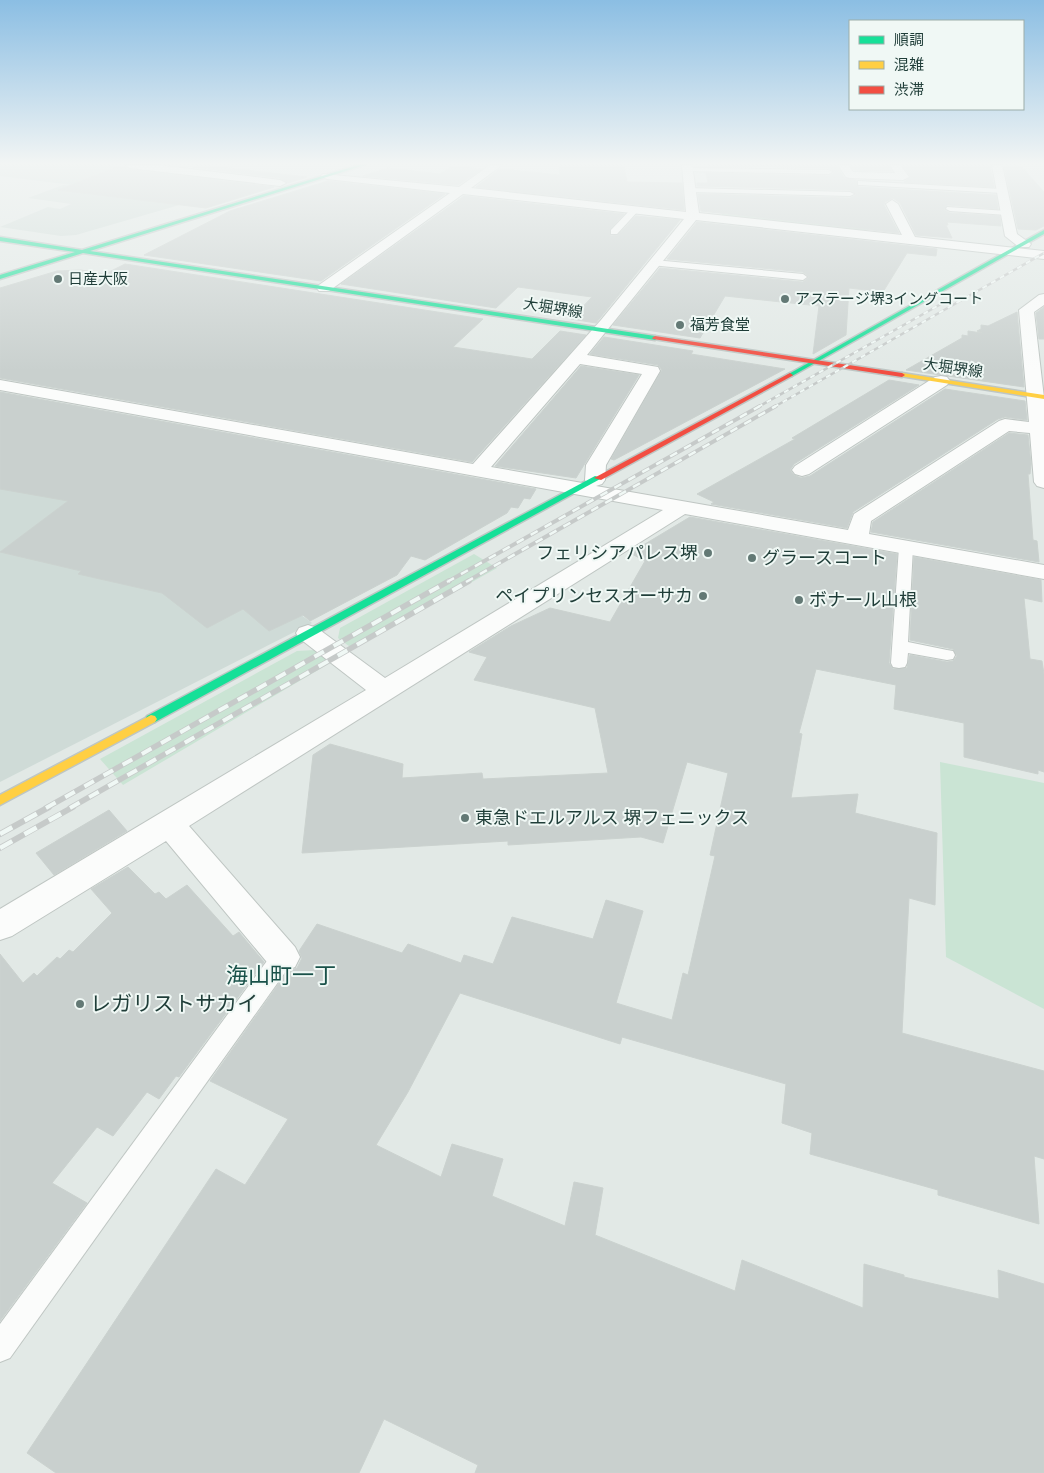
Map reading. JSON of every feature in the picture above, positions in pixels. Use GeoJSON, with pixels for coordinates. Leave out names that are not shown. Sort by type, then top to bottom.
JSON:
{"type":"FeatureCollection","features":[{"type":"Feature","properties":{"kind":"main road"},"geometry":{"type":"LineString","coordinates":[[30,255],[106,234]]}},
{"type":"Feature","properties":{"kind":"main road"},"geometry":{"type":"LineString","coordinates":[[0,277],[142,234]]}},
{"type":"Feature","properties":{"kind":"main road"},"geometry":{"type":"LineString","coordinates":[[0,800],[813,363],[1041,234]]}},
{"type":"Feature","properties":{"kind":"main road","name":"大堀堺線"},"geometry":{"type":"LineString","coordinates":[[0,239],[1040,396]]}},
{"type":"Feature","properties":{"kind":"street"},"geometry":{"type":"LineString","coordinates":[[324,288],[400,234]]}},
{"type":"Feature","properties":{"kind":"street"},"geometry":{"type":"LineString","coordinates":[[478,470],[600,330],[678,234]]}},
{"type":"Feature","properties":{"kind":"street"},"geometry":{"type":"LineString","coordinates":[[860,234],[1018,247],[1044,255]]}},
{"type":"Feature","properties":{"kind":"street"},"geometry":{"type":"LineString","coordinates":[[907,234],[910,239]]}},
{"type":"Feature","properties":{"kind":"street"},"geometry":{"type":"LineString","coordinates":[[1011,234],[1018,247]]}},
{"type":"Feature","properties":{"kind":"street"},"geometry":{"type":"LineString","coordinates":[[1044,298],[1026,310],[1040,396],[1038,428],[1044,482]]}},
{"type":"Feature","properties":{"kind":"street"},"geometry":{"type":"LineString","coordinates":[[576,358],[652,371],[586,484]]}},
{"type":"Feature","properties":{"kind":"street"},"geometry":{"type":"LineString","coordinates":[[802,470],[941,381]]}},
{"type":"Feature","properties":{"kind":"street"},"geometry":{"type":"LineString","coordinates":[[0,385],[478,470],[586,484],[682,507],[1044,572]]}},
{"type":"Feature","properties":{"kind":"street"},"geometry":{"type":"LineString","coordinates":[[857,538],[861,518],[1005,425],[1038,428]]}},
{"type":"Feature","properties":{"kind":"street"},"geometry":{"type":"LineString","coordinates":[[0,926],[169,824],[682,507]]}},
{"type":"Feature","properties":{"kind":"street"},"geometry":{"type":"LineString","coordinates":[[308,633],[384,691]]}},
{"type":"Feature","properties":{"kind":"street"},"geometry":{"type":"LineString","coordinates":[[169,824],[283,957]]}},
{"type":"Feature","properties":{"kind":"lane"},"geometry":{"type":"LineString","coordinates":[[654,263],[803,277]]}},
{"type":"Feature","properties":{"kind":"lane"},"geometry":{"type":"LineString","coordinates":[[899,663],[906,547]]}},
{"type":"Feature","properties":{"kind":"lane"},"geometry":{"type":"LineString","coordinates":[[900,646],[947,655]]}},
{"type":"Feature","properties":{"kind":"lane"},"geometry":{"type":"LineString","coordinates":[[0,1348],[283,957]]}},
{"type":"Feature","properties":{"kind":"shaded area"},"geometry":{"type":"Polygon","coordinates":[[[46,234],[80,234],[76,235],[61,236],[46,234]]]}},
{"type":"Feature","properties":{"kind":"shaded area"},"geometry":{"type":"Polygon","coordinates":[[[0,396],[312,623],[0,782],[0,396]]]}},
{"type":"Feature","properties":{"kind":"green space"},"geometry":{"type":"Polygon","coordinates":[[[474,554],[497,568],[353,649],[338,638],[340,628],[474,554]]]}},
{"type":"Feature","properties":{"kind":"green space"},"geometry":{"type":"Polygon","coordinates":[[[315,650],[330,663],[123,785],[100,759],[297,651],[315,650]]]}},
{"type":"Feature","properties":{"kind":"green space"},"geometry":{"type":"Polygon","coordinates":[[[940,762],[1044,783],[1044,1009],[946,957],[940,762]]]}},
{"type":"Feature","properties":{"kind":"building"},"geometry":{"type":"Polygon","coordinates":[[[186,234],[388,234],[321,281],[144,255],[186,234]]]}},
{"type":"Feature","properties":{"kind":"building"},"geometry":{"type":"Polygon","coordinates":[[[411,234],[611,234],[611,236],[619,234],[669,234],[596,323],[571,319],[592,297],[518,287],[496,308],[341,284],[411,234]]]}},
{"type":"Feature","properties":{"kind":"building"},"geometry":{"type":"Polygon","coordinates":[[[687,234],[801,234],[937,249],[936,256],[907,253],[883,292],[849,288],[846,335],[813,354],[819,306],[725,296],[700,338],[613,325],[660,268],[803,282],[809,277],[803,272],[667,259],[687,234]]]}},
{"type":"Feature","properties":{"kind":"building"},"geometry":{"type":"Polygon","coordinates":[[[950,234],[952,238],[916,235],[950,234]]]}},
{"type":"Feature","properties":{"kind":"building"},"geometry":{"type":"Polygon","coordinates":[[[125,264],[483,319],[453,347],[532,359],[560,331],[586,335],[472,462],[0,378],[0,288],[57,271],[81,270],[105,274],[125,264]]]}},
{"type":"Feature","properties":{"kind":"building"},"geometry":{"type":"Polygon","coordinates":[[[1044,307],[1044,339],[1039,339],[1036,313],[1044,307]]]}},
{"type":"Feature","properties":{"kind":"building"},"geometry":{"type":"Polygon","coordinates":[[[1017,312],[1024,387],[906,370],[962,338],[962,335],[968,336],[968,331],[982,333],[977,331],[981,329],[981,325],[988,326],[1017,312]]]}},
{"type":"Feature","properties":{"kind":"building"},"geometry":{"type":"Polygon","coordinates":[[[604,337],[693,351],[691,354],[785,369],[614,460],[611,459],[662,370],[658,365],[590,354],[604,337]]]}},
{"type":"Feature","properties":{"kind":"building"},"geometry":{"type":"Polygon","coordinates":[[[581,366],[639,375],[576,478],[495,466],[581,366]]]}},
{"type":"Feature","properties":{"kind":"building"},"geometry":{"type":"Polygon","coordinates":[[[889,380],[919,385],[794,464],[790,470],[794,475],[801,478],[810,476],[945,389],[1025,401],[1027,420],[1005,417],[998,419],[853,512],[847,528],[711,504],[714,502],[697,494],[795,439],[792,438],[889,380]]]}},
{"type":"Feature","properties":{"kind":"building"},"geometry":{"type":"Polygon","coordinates":[[[0,392],[536,489],[530,499],[524,498],[518,508],[511,507],[507,513],[425,560],[411,556],[397,575],[310,621],[303,615],[269,631],[243,609],[207,628],[162,593],[78,574],[81,571],[0,552],[68,501],[0,489],[0,392]]]}},
{"type":"Feature","properties":{"kind":"building"},"geometry":{"type":"Polygon","coordinates":[[[1009,433],[1028,435],[1031,464],[1030,474],[1028,474],[1033,540],[1037,541],[1039,562],[871,532],[873,522],[1009,433]]]}},
{"type":"Feature","properties":{"kind":"building"},"geometry":{"type":"Polygon","coordinates":[[[690,517],[897,554],[889,663],[893,669],[907,668],[910,655],[947,662],[953,661],[957,656],[953,649],[910,640],[914,557],[1041,580],[1042,602],[1024,598],[1030,659],[1042,661],[1044,674],[1044,772],[1038,770],[1038,774],[964,757],[964,723],[894,709],[896,685],[816,669],[799,733],[802,734],[791,798],[858,794],[855,813],[937,833],[935,905],[909,898],[902,1033],[1044,1071],[1044,1159],[1034,1156],[1039,1224],[938,1195],[938,1190],[810,1154],[812,1133],[782,1123],[786,1084],[622,1037],[620,1044],[460,993],[408,1092],[376,1145],[441,1177],[452,1144],[503,1159],[492,1196],[565,1226],[574,1182],[603,1188],[595,1235],[735,1291],[742,1260],[863,1308],[864,1264],[904,1275],[904,1277],[999,1299],[998,1270],[1044,1284],[1044,1473],[475,1473],[478,1465],[384,1419],[359,1473],[56,1473],[27,1453],[216,1169],[245,1185],[288,1119],[210,1081],[287,972],[297,968],[302,958],[299,951],[317,924],[402,953],[408,944],[461,963],[464,955],[493,964],[512,917],[593,939],[606,900],[643,911],[616,1003],[672,1020],[683,973],[688,975],[715,856],[710,855],[728,773],[687,762],[663,843],[641,837],[508,845],[508,841],[302,853],[313,755],[330,744],[403,764],[402,778],[482,773],[483,779],[608,773],[595,708],[474,680],[487,657],[469,652],[511,626],[550,608],[610,622],[645,561],[630,553],[690,517]]]}},
{"type":"Feature","properties":{"kind":"building"},"geometry":{"type":"Polygon","coordinates":[[[109,810],[127,831],[54,875],[36,853],[109,810]]]}},
{"type":"Feature","properties":{"kind":"building"},"geometry":{"type":"Polygon","coordinates":[[[128,867],[155,894],[159,892],[166,899],[187,885],[233,936],[239,932],[264,962],[179,1077],[176,1076],[159,1099],[147,1092],[113,1136],[97,1127],[52,1183],[87,1203],[0,1321],[0,954],[23,983],[34,973],[37,976],[57,957],[60,959],[69,950],[73,952],[112,913],[91,889],[128,867]]]}},
{"type":"Feature","properties":{"kind":"railway"},"geometry":{"type":"LineString","coordinates":[[774,407],[1044,253]]}},
{"type":"Feature","properties":{"kind":"railway"},"geometry":{"type":"LineString","coordinates":[[758,407],[941,304]]}},
{"type":"Feature","properties":{"kind":"railway"},"geometry":{"type":"LineString","coordinates":[[447,582],[760,406]]}},
{"type":"Feature","properties":{"kind":"railway"},"geometry":{"type":"LineString","coordinates":[[466,582],[776,406]]}},
{"type":"Feature","properties":{"kind":"railway"},"geometry":{"type":"LineString","coordinates":[[46,808],[449,581]]}},
{"type":"Feature","properties":{"kind":"railway"},"geometry":{"type":"LineString","coordinates":[[70,808],[469,581]]}},
{"type":"Feature","properties":{"kind":"railway"},"geometry":{"type":"LineString","coordinates":[[0,834],[49,807]]}},
{"type":"Feature","properties":{"kind":"railway"},"geometry":{"type":"LineString","coordinates":[[0,848],[73,807]]}},
{"type":"Feature","properties":{"kind":"traffic: fast"},"geometry":{"type":"LineString","coordinates":[[0,277],[140,234]]}},
{"type":"Feature","properties":{"kind":"traffic: fast"},"geometry":{"type":"LineString","coordinates":[[790,375],[1041,234]]}},
{"type":"Feature","properties":{"kind":"traffic: fast"},"geometry":{"type":"LineString","coordinates":[[0,239],[655,338]]}},
{"type":"Feature","properties":{"kind":"traffic: fast"},"geometry":{"type":"LineString","coordinates":[[151,719],[598,478]]}},
{"type":"Feature","properties":{"kind":"traffic: slow"},"geometry":{"type":"LineString","coordinates":[[902,375],[1044,397]]}},
{"type":"Feature","properties":{"kind":"traffic: slow"},"geometry":{"type":"LineString","coordinates":[[0,800],[151,719]]}},
{"type":"Feature","properties":{"kind":"traffic: jam"},"geometry":{"type":"LineString","coordinates":[[655,338],[902,375]]}},
{"type":"Feature","properties":{"kind":"traffic: jam"},"geometry":{"type":"LineString","coordinates":[[598,478],[790,375]]}},
{"type":"Feature","properties":{"kind":"place","name":"日産大阪"},"geometry":{"type":"Point","coordinates":[58,279]}},
{"type":"Feature","properties":{"kind":"place","name":"アステージ堺3イングコート"},"geometry":{"type":"Point","coordinates":[785,299]}},
{"type":"Feature","properties":{"kind":"place","name":"福芳食堂"},"geometry":{"type":"Point","coordinates":[680,325]}},
{"type":"Feature","properties":{"kind":"place","name":"フェリシアパレス堺"},"geometry":{"type":"Point","coordinates":[708,553]}},
{"type":"Feature","properties":{"kind":"place","name":"グラースコート"},"geometry":{"type":"Point","coordinates":[752,558]}},
{"type":"Feature","properties":{"kind":"place","name":"ペイプリンセスオーサカ"},"geometry":{"type":"Point","coordinates":[703,596]}},
{"type":"Feature","properties":{"kind":"place","name":"ボナール山根"},"geometry":{"type":"Point","coordinates":[799,600]}},
{"type":"Feature","properties":{"kind":"place","name":"東急ドエルアルス 堺フェニックス"},"geometry":{"type":"Point","coordinates":[465,818]}},
{"type":"Feature","properties":{"kind":"place","name":"レガリストサカイ"},"geometry":{"type":"Point","coordinates":[80,1004]}},
{"type":"Feature","properties":{"kind":"district","name":"海山町一丁"},"geometry":{"type":"Point","coordinates":[281,975]}}]}
